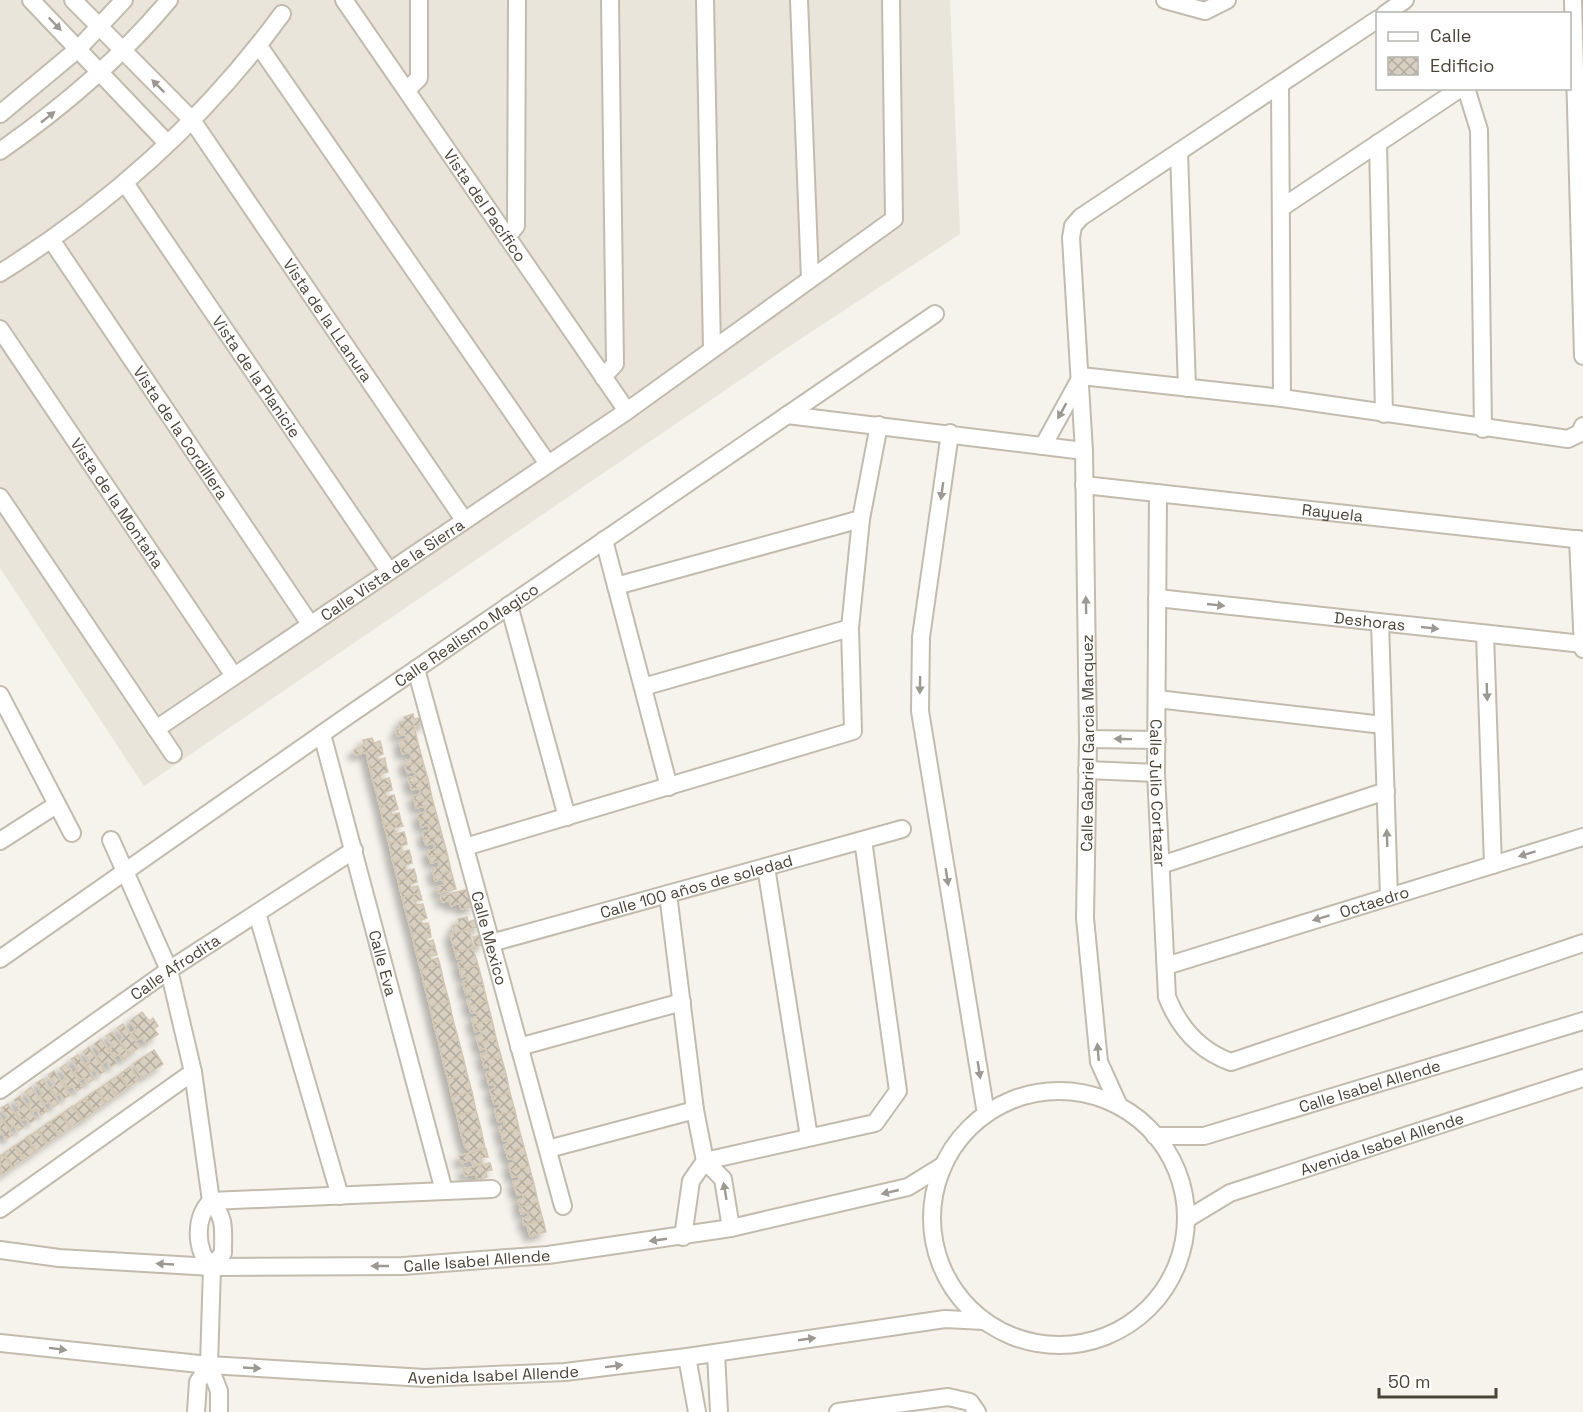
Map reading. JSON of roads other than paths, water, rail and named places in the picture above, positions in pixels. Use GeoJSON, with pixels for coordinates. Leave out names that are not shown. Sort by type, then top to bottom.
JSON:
{"type":"FeatureCollection","features":[{"type":"Feature","properties":{"kind":"street"},"geometry":{"type":"LineString","coordinates":[[31,0],[102,71],[167,143]]}},
{"type":"Feature","properties":{"kind":"street","name":"Vista de la LLanura"},"geometry":{"type":"LineString","coordinates":[[74,0],[192,120],[464,520]]}},
{"type":"Feature","properties":{"kind":"street"},"geometry":{"type":"LineString","coordinates":[[0,114],[78,49],[124,0]]}},
{"type":"Feature","properties":{"kind":"street"},"geometry":{"type":"LineString","coordinates":[[0,151],[45,119],[102,71],[170,0]]}},
{"type":"Feature","properties":{"kind":"street","name":"Vista del Pacífico"},"geometry":{"type":"LineString","coordinates":[[344,0],[627,411]]}},
{"type":"Feature","properties":{"kind":"street"},"geometry":{"type":"LineString","coordinates":[[407,90],[419,78],[419,0]]}},
{"type":"Feature","properties":{"kind":"street"},"geometry":{"type":"LineString","coordinates":[[507,237],[516,226],[517,0]]}},
{"type":"Feature","properties":{"kind":"street"},"geometry":{"type":"LineString","coordinates":[[603,377],[615,364],[610,0]]}},
{"type":"Feature","properties":{"kind":"street"},"geometry":{"type":"LineString","coordinates":[[705,0],[712,349]]}},
{"type":"Feature","properties":{"kind":"street"},"geometry":{"type":"LineString","coordinates":[[799,0],[810,279]]}},
{"type":"Feature","properties":{"kind":"street","name":"Calle Vista de la Sierra"},"geometry":{"type":"LineString","coordinates":[[156,729],[627,411],[894,219],[891,0]]}},
{"type":"Feature","properties":{"kind":"street"},"geometry":{"type":"LineString","coordinates":[[1165,0],[1205,11],[1227,0]]}},
{"type":"Feature","properties":{"kind":"street"},"geometry":{"type":"LineString","coordinates":[[1388,12],[1405,0]]}},
{"type":"Feature","properties":{"kind":"street"},"geometry":{"type":"LineString","coordinates":[[1573,0],[1583,356]]}},
{"type":"Feature","properties":{"kind":"street"},"geometry":{"type":"LineString","coordinates":[[0,273],[52,241],[124,183],[192,120],[259,46],[282,14]]}},
{"type":"Feature","properties":{"kind":"street"},"geometry":{"type":"LineString","coordinates":[[1187,388],[1179,152],[1376,20]]}},
{"type":"Feature","properties":{"kind":"street"},"geometry":{"type":"LineString","coordinates":[[259,46],[548,464]]}},
{"type":"Feature","properties":{"kind":"street"},"geometry":{"type":"LineString","coordinates":[[1280,85],[1282,398]]}},
{"type":"Feature","properties":{"kind":"street"},"geometry":{"type":"LineString","coordinates":[[1281,208],[1458,90]]}},
{"type":"Feature","properties":{"kind":"street"},"geometry":{"type":"LineString","coordinates":[[1467,90],[1479,130],[1483,429]]}},
{"type":"Feature","properties":{"kind":"street"},"geometry":{"type":"LineString","coordinates":[[1378,143],[1384,414]]}},
{"type":"Feature","properties":{"kind":"street","name":"Calle Gabriel Garcia Marquez"},"geometry":{"type":"LineString","coordinates":[[1119,1106],[1099,1062],[1085,918],[1088,739],[1084,485],[1081,376],[1071,238],[1073,226],[1081,218],[1179,152]]}},
{"type":"Feature","properties":{"kind":"street","name":"Vista de la Planicie"},"geometry":{"type":"LineString","coordinates":[[124,183],[388,571]]}},
{"type":"Feature","properties":{"kind":"street","name":"Vista de la Cordillera"},"geometry":{"type":"LineString","coordinates":[[52,241],[310,624]]}},
{"type":"Feature","properties":{"kind":"street","name":"Calle Realismo Magico"},"geometry":{"type":"LineString","coordinates":[[0,959],[416,669],[935,314]]}},
{"type":"Feature","properties":{"kind":"street","name":"Vista de la Montaña"},"geometry":{"type":"LineString","coordinates":[[0,329],[234,676]]}},
{"type":"Feature","properties":{"kind":"street"},"geometry":{"type":"LineString","coordinates":[[1043,446],[1081,376],[1282,398],[1483,429],[1568,439],[1580,434],[1583,426]]}},
{"type":"Feature","properties":{"kind":"street"},"geometry":{"type":"LineString","coordinates":[[787,415],[950,433],[1083,451]]}},
{"type":"Feature","properties":{"kind":"street"},"geometry":{"type":"LineString","coordinates":[[465,847],[853,731],[850,628],[861,519],[879,425]]}},
{"type":"Feature","properties":{"kind":"street"},"geometry":{"type":"LineString","coordinates":[[950,433],[921,637],[920,711],[986,1114]]}},
{"type":"Feature","properties":{"kind":"street","name":"Rayuela"},"geometry":{"type":"LineString","coordinates":[[1084,485],[1581,540]]}},
{"type":"Feature","properties":{"kind":"street","name":"Calle Julio Cortazar"},"geometry":{"type":"LineString","coordinates":[[1158,493],[1156,773],[1167,997],[1176,1018],[1211,1055],[1231,1062],[1583,943]]}},
{"type":"Feature","properties":{"kind":"street"},"geometry":{"type":"LineString","coordinates":[[0,497],[173,754]]}},
{"type":"Feature","properties":{"kind":"street"},"geometry":{"type":"LineString","coordinates":[[616,586],[861,519]]}},
{"type":"Feature","properties":{"kind":"street"},"geometry":{"type":"LineString","coordinates":[[604,540],[669,787]]}},
{"type":"Feature","properties":{"kind":"street"},"geometry":{"type":"LineString","coordinates":[[1581,540],[1583,646]]}},
{"type":"Feature","properties":{"kind":"street","name":"Deshoras"},"geometry":{"type":"LineString","coordinates":[[1157,598],[1583,646]]}},
{"type":"Feature","properties":{"kind":"street"},"geometry":{"type":"LineString","coordinates":[[509,605],[567,817]]}},
{"type":"Feature","properties":{"kind":"street"},"geometry":{"type":"LineString","coordinates":[[1380,622],[1389,897]]}},
{"type":"Feature","properties":{"kind":"street"},"geometry":{"type":"LineString","coordinates":[[643,687],[850,628]]}},
{"type":"Feature","properties":{"kind":"street"},"geometry":{"type":"LineString","coordinates":[[1485,634],[1493,865]]}},
{"type":"Feature","properties":{"kind":"street","name":"Calle Mexico"},"geometry":{"type":"LineString","coordinates":[[416,669],[563,1206]]}},
{"type":"Feature","properties":{"kind":"street"},"geometry":{"type":"LineString","coordinates":[[0,695],[72,833]]}},
{"type":"Feature","properties":{"kind":"street"},"geometry":{"type":"LineString","coordinates":[[1157,699],[1383,725]]}},
{"type":"Feature","properties":{"kind":"street","name":"Calle Eva"},"geometry":{"type":"LineString","coordinates":[[322,734],[444,1191]]}},
{"type":"Feature","properties":{"kind":"street"},"geometry":{"type":"LineString","coordinates":[[1088,739],[1157,740]]}},
{"type":"Feature","properties":{"kind":"street"},"geometry":{"type":"LineString","coordinates":[[1088,770],[1156,773]]}},
{"type":"Feature","properties":{"kind":"street"},"geometry":{"type":"LineString","coordinates":[[1161,865],[1386,791]]}},
{"type":"Feature","properties":{"kind":"street"},"geometry":{"type":"LineString","coordinates":[[0,841],[56,805]]}},
{"type":"Feature","properties":{"kind":"street","name":"Calle 100 años de soledad"},"geometry":{"type":"LineString","coordinates":[[491,943],[902,829]]}},
{"type":"Feature","properties":{"kind":"street","name":"Octaedro"},"geometry":{"type":"LineString","coordinates":[[1166,966],[1583,837]]}},
{"type":"Feature","properties":{"kind":"street"},"geometry":{"type":"LineString","coordinates":[[111,840],[169,970],[193,1072],[211,1201],[220,1212],[223,1253],[212,1267],[209,1365],[219,1391],[219,1412]]}},
{"type":"Feature","properties":{"kind":"street"},"geometry":{"type":"LineString","coordinates":[[683,1237],[691,1182],[705,1161],[875,1123],[898,1091],[863,840]]}},
{"type":"Feature","properties":{"kind":"street","name":"Calle Afrodita"},"geometry":{"type":"LineString","coordinates":[[0,1090],[169,970],[354,850]]}},
{"type":"Feature","properties":{"kind":"street"},"geometry":{"type":"LineString","coordinates":[[766,867],[809,1137]]}},
{"type":"Feature","properties":{"kind":"street"},"geometry":{"type":"LineString","coordinates":[[668,894],[695,1110],[705,1161],[723,1179],[731,1228]]}},
{"type":"Feature","properties":{"kind":"street"},"geometry":{"type":"LineString","coordinates":[[257,913],[340,1196]]}},
{"type":"Feature","properties":{"kind":"street"},"geometry":{"type":"LineString","coordinates":[[519,1047],[682,1002]]}},
{"type":"Feature","properties":{"kind":"street","name":"Calle Isabel Allende"},"geometry":{"type":"LineString","coordinates":[[1155,1136],[1204,1136],[1583,1021]]}},
{"type":"Feature","properties":{"kind":"street"},"geometry":{"type":"LineString","coordinates":[[0,1209],[193,1072]]}},
{"type":"Feature","properties":{"kind":"street","name":"Avenida Isabel Allende"},"geometry":{"type":"LineString","coordinates":[[1187,1220],[1230,1192],[1583,1078]]}},
{"type":"Feature","properties":{"kind":"street"},"geometry":{"type":"LineString","coordinates":[[1052,1091],[1086,1094],[1119,1106],[1147,1126],[1169,1153],[1182,1185],[1187,1220],[1182,1254],[1167,1286],[1145,1312],[1116,1332],[1083,1343],[1049,1345],[1014,1338],[984,1322],[958,1298],[941,1268],[932,1234],[932,1200],[942,1167],[960,1137],[986,1114],[1017,1098],[1052,1091]]}},
{"type":"Feature","properties":{"kind":"street"},"geometry":{"type":"LineString","coordinates":[[548,1149],[695,1110]]}},
{"type":"Feature","properties":{"kind":"street","name":"Calle Isabel Allende"},"geometry":{"type":"LineString","coordinates":[[0,1250],[59,1258],[212,1267],[403,1266],[549,1255],[683,1237],[731,1228],[908,1188],[942,1167]]}},
{"type":"Feature","properties":{"kind":"street"},"geometry":{"type":"LineString","coordinates":[[211,1201],[492,1189]]}},
{"type":"Feature","properties":{"kind":"street","name":"Avenida Isabel Allende"},"geometry":{"type":"LineString","coordinates":[[0,1343],[209,1365],[425,1378],[565,1372],[716,1353],[945,1319],[984,1322]]}},
{"type":"Feature","properties":{"kind":"street"},"geometry":{"type":"LineString","coordinates":[[716,1353],[719,1412]]}},
{"type":"Feature","properties":{"kind":"street"},"geometry":{"type":"LineString","coordinates":[[687,1357],[697,1412]]}},
{"type":"Feature","properties":{"kind":"street"},"geometry":{"type":"LineString","coordinates":[[196,1412],[198,1382],[209,1365]]}},
{"type":"Feature","properties":{"kind":"street"},"geometry":{"type":"LineString","coordinates":[[838,1412],[868,1410],[948,1397],[970,1402],[977,1412]]}}]}
